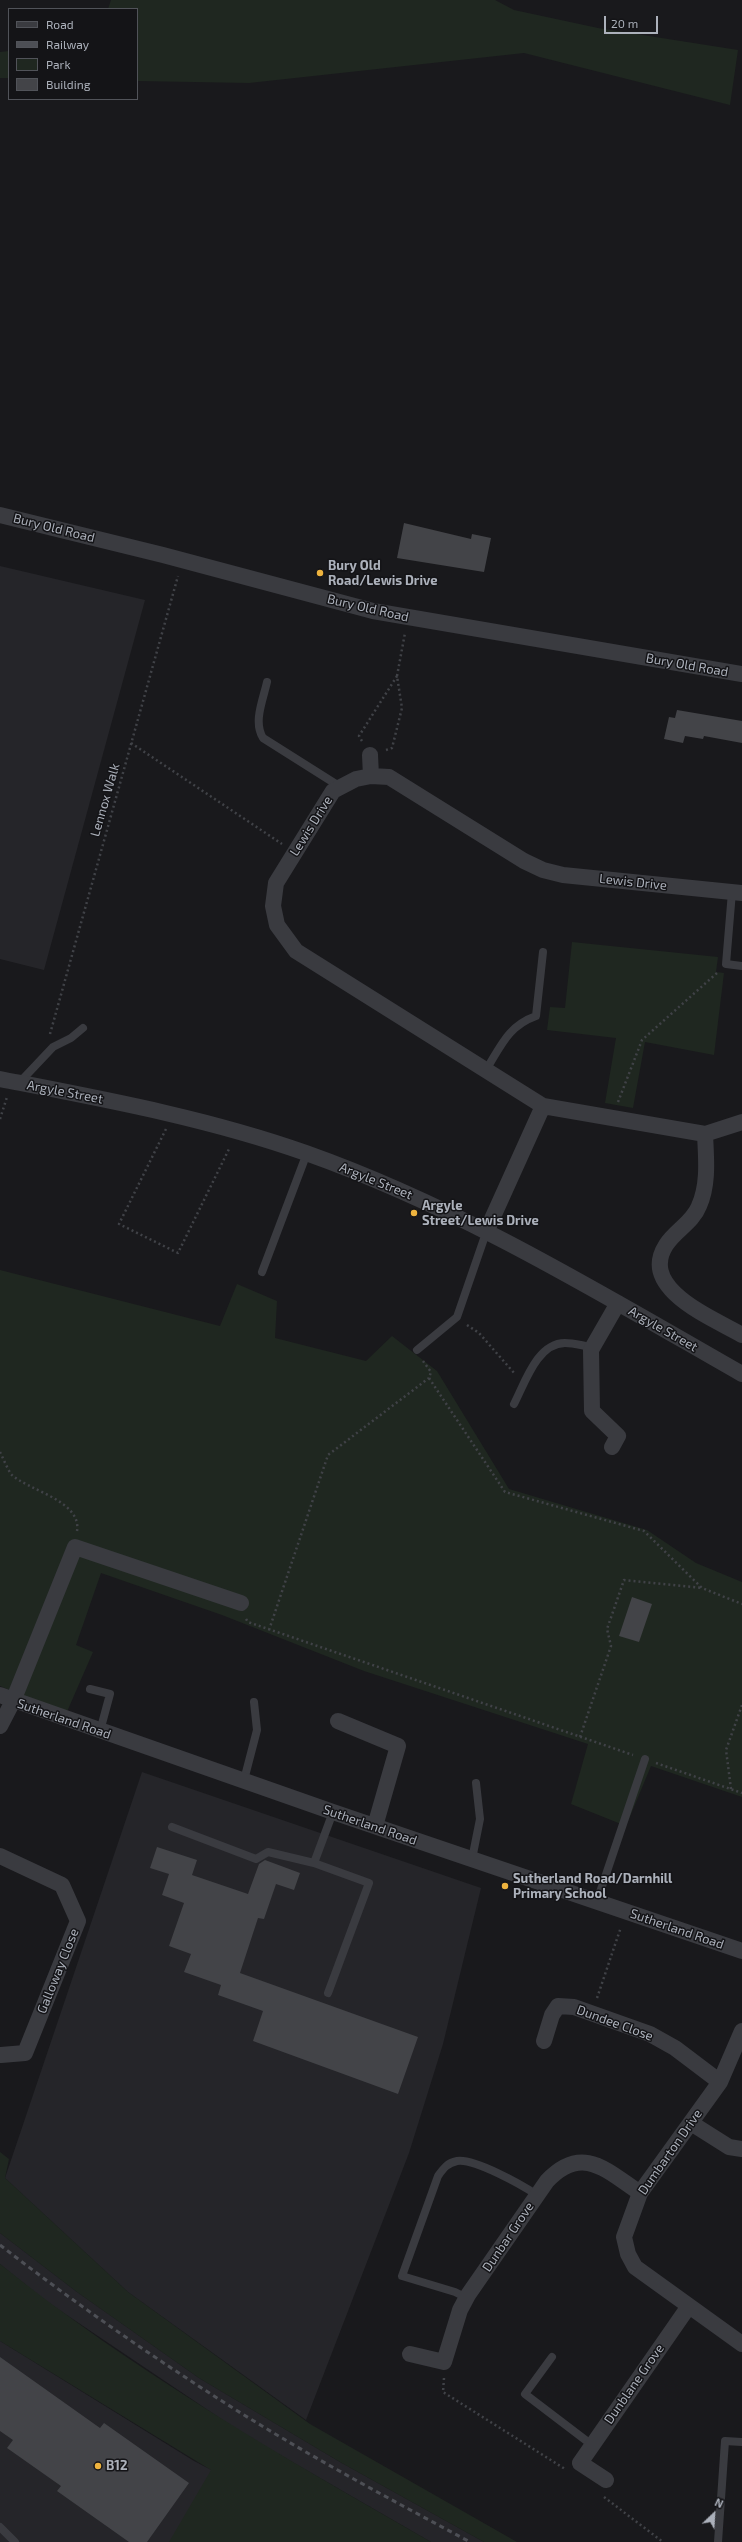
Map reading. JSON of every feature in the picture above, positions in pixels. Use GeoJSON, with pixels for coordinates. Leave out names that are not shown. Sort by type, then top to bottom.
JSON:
{"type":"FeatureCollection","features":[{"type":"Feature","properties":{"kind":"street","name":"Bury Old Road"},"geometry":{"type":"LineString","coordinates":[[0,515],[163,555],[373,611],[742,674]]}},
{"type":"Feature","properties":{"kind":"street"},"geometry":{"type":"LineString","coordinates":[[370,755],[371,776]]}},
{"type":"Feature","properties":{"kind":"street","name":"Lewis Drive"},"geometry":{"type":"LineString","coordinates":[[737,892],[563,875],[543,870],[524,861],[405,785],[388,777],[371,776],[339,786],[334,791],[294,852],[276,884],[273,906],[277,925],[296,951],[543,1106],[705,1134],[742,1122]]}},
{"type":"Feature","properties":{"kind":"street","name":"Argyle Street"},"geometry":{"type":"LineString","coordinates":[[10,1081],[171,1114],[238,1130],[307,1153],[387,1184],[487,1230],[742,1374]]}},
{"type":"Feature","properties":{"kind":"street"},"geometry":{"type":"LineString","coordinates":[[487,1230],[543,1106]]}},
{"type":"Feature","properties":{"kind":"street"},"geometry":{"type":"LineString","coordinates":[[705,1134],[705,1183],[699,1207],[694,1216],[671,1237],[661,1252],[659,1263],[667,1288],[684,1302],[742,1335]]}},
{"type":"Feature","properties":{"kind":"street"},"geometry":{"type":"LineString","coordinates":[[612,1447],[618,1436],[592,1411],[593,1347],[618,1303]]}},
{"type":"Feature","properties":{"kind":"street"},"geometry":{"type":"LineString","coordinates":[[0,1726],[6,1698],[75,1547],[241,1603]]}},
{"type":"Feature","properties":{"kind":"street","name":"Sutherland Road"},"geometry":{"type":"LineString","coordinates":[[6,1698],[333,1812],[742,1951]]}},
{"type":"Feature","properties":{"kind":"street"},"geometry":{"type":"LineString","coordinates":[[338,1721],[398,1746],[375,1826]]}},
{"type":"Feature","properties":{"kind":"street","name":"Galloway Close"},"geometry":{"type":"LineString","coordinates":[[0,1856],[62,1885],[78,1922],[25,2052],[1,2055]]}},
{"type":"Feature","properties":{"kind":"street","name":"Dundee Close"},"geometry":{"type":"LineString","coordinates":[[544,2041],[552,2015],[558,2006],[574,2007],[650,2034],[675,2048],[720,2082]]}},
{"type":"Feature","properties":{"kind":"street","name":"Dumbarton Drive"},"geometry":{"type":"LineString","coordinates":[[742,2031],[720,2082],[640,2193],[624,2237],[628,2254],[635,2267],[742,2344]]}},
{"type":"Feature","properties":{"kind":"street"},"geometry":{"type":"LineString","coordinates":[[691,2123],[730,2147],[742,2150]]}},
{"type":"Feature","properties":{"kind":"street","name":"Dunbar Grove"},"geometry":{"type":"LineString","coordinates":[[444,2362],[460,2310],[466,2298],[537,2196],[559,2168],[573,2163],[588,2162],[602,2167],[640,2193]]}},
{"type":"Feature","properties":{"kind":"street","name":"Dunblane Grove"},"geometry":{"type":"LineString","coordinates":[[574,2467],[592,2445],[689,2306]]}},
{"type":"Feature","properties":{"kind":"street"},"geometry":{"type":"LineString","coordinates":[[410,2354],[444,2362]]}},
{"type":"Feature","properties":{"kind":"street"},"geometry":{"type":"LineString","coordinates":[[574,2467],[602,2487]]}},
{"type":"Feature","properties":{"kind":"lane"},"geometry":{"type":"LineString","coordinates":[[267,682],[258,722],[258,732],[262,738],[339,786]]}},
{"type":"Feature","properties":{"kind":"lane"},"geometry":{"type":"LineString","coordinates":[[737,892],[726,964],[742,966]]}},
{"type":"Feature","properties":{"kind":"lane"},"geometry":{"type":"LineString","coordinates":[[486,1070],[512,1029],[520,1021],[536,1016],[543,952]]}},
{"type":"Feature","properties":{"kind":"lane"},"geometry":{"type":"LineString","coordinates":[[10,1081],[53,1047],[71,1038],[83,1028]]}},
{"type":"Feature","properties":{"kind":"lane"},"geometry":{"type":"LineString","coordinates":[[262,1272],[307,1153]]}},
{"type":"Feature","properties":{"kind":"lane"},"geometry":{"type":"LineString","coordinates":[[417,1350],[456,1317],[487,1230]]}},
{"type":"Feature","properties":{"kind":"lane"},"geometry":{"type":"LineString","coordinates":[[514,1404],[535,1361],[546,1348],[565,1343],[593,1347]]}},
{"type":"Feature","properties":{"kind":"lane"},"geometry":{"type":"LineString","coordinates":[[90,1688],[110,1694],[100,1731]]}},
{"type":"Feature","properties":{"kind":"lane"},"geometry":{"type":"LineString","coordinates":[[244,1780],[257,1730],[254,1702]]}},
{"type":"Feature","properties":{"kind":"lane"},"geometry":{"type":"LineString","coordinates":[[596,1901],[645,1759]]}},
{"type":"Feature","properties":{"kind":"lane"},"geometry":{"type":"LineString","coordinates":[[472,1859],[480,1819],[476,1783]]}},
{"type":"Feature","properties":{"kind":"lane"},"geometry":{"type":"LineString","coordinates":[[314,1864],[333,1812]]}},
{"type":"Feature","properties":{"kind":"lane"},"geometry":{"type":"LineString","coordinates":[[172,1827],[256,1859],[268,1852],[314,1864],[369,1884],[328,1993]]}},
{"type":"Feature","properties":{"kind":"lane"},"geometry":{"type":"LineString","coordinates":[[466,2298],[456,2292],[402,2276],[438,2176],[445,2166],[455,2161],[466,2161],[526,2188],[537,2196]]}},
{"type":"Feature","properties":{"kind":"lane"},"geometry":{"type":"LineString","coordinates":[[552,2357],[524,2394],[592,2445]]}},
{"type":"Feature","properties":{"kind":"lane"},"geometry":{"type":"LineString","coordinates":[[718,2542],[725,2441],[742,2442]]}},
{"type":"Feature","properties":{"kind":"lane"},"geometry":{"type":"LineString","coordinates":[[0,2527],[15,2542]]}},
{"type":"Feature","properties":{"kind":"path","name":"Lennox Walk"},"geometry":{"type":"LineString","coordinates":[[51,1029],[178,576]]}},
{"type":"Feature","properties":{"kind":"path"},"geometry":{"type":"LineString","coordinates":[[397,676],[359,736],[370,755],[392,748],[402,708],[397,676],[408,617]]}},
{"type":"Feature","properties":{"kind":"path"},"geometry":{"type":"LineString","coordinates":[[131,743],[294,852]]}},
{"type":"Feature","properties":{"kind":"path"},"geometry":{"type":"LineString","coordinates":[[614,1118],[617,1105],[642,1040],[726,964]]}},
{"type":"Feature","properties":{"kind":"path"},"geometry":{"type":"LineString","coordinates":[[0,1119],[10,1081]]}},
{"type":"Feature","properties":{"kind":"path"},"geometry":{"type":"LineString","coordinates":[[171,1114],[165,1132],[119,1224],[178,1253],[238,1130]]}},
{"type":"Feature","properties":{"kind":"path"},"geometry":{"type":"LineString","coordinates":[[456,1317],[479,1333],[524,1385]]}},
{"type":"Feature","properties":{"kind":"path"},"geometry":{"type":"LineString","coordinates":[[269,1630],[328,1455],[429,1378],[431,1372],[417,1350]]}},
{"type":"Feature","properties":{"kind":"path"},"geometry":{"type":"LineString","coordinates":[[429,1378],[505,1492],[644,1531],[702,1588]]}},
{"type":"Feature","properties":{"kind":"path"},"geometry":{"type":"LineString","coordinates":[[0,1452],[12,1474],[66,1505],[78,1526],[75,1547]]}},
{"type":"Feature","properties":{"kind":"path"},"geometry":{"type":"LineString","coordinates":[[580,1737],[611,1646],[607,1629],[624,1580],[702,1588],[742,1604]]}},
{"type":"Feature","properties":{"kind":"path"},"geometry":{"type":"LineString","coordinates":[[241,1603],[248,1622],[269,1630],[742,1793]]}},
{"type":"Feature","properties":{"kind":"path"},"geometry":{"type":"LineString","coordinates":[[731,1789],[726,1750],[742,1705]]}},
{"type":"Feature","properties":{"kind":"path"},"geometry":{"type":"LineString","coordinates":[[592,2013],[627,1912]]}},
{"type":"Feature","properties":{"kind":"path"},"geometry":{"type":"LineString","coordinates":[[444,2362],[443,2392],[574,2467]]}},
{"type":"Feature","properties":{"kind":"path"},"geometry":{"type":"LineString","coordinates":[[602,2487],[663,2542]]}},
{"type":"Feature","properties":{"kind":"shaded area"},"geometry":{"type":"Polygon","coordinates":[[[0,566],[145,600],[44,970],[0,959],[0,566]]]}},
{"type":"Feature","properties":{"kind":"shaded area"},"geometry":{"type":"Polygon","coordinates":[[[142,1772],[481,1888],[443,2044],[409,2153],[306,2420],[128,2292],[5,2178],[142,1772]]]}},
{"type":"Feature","properties":{"kind":"shaded area"},"geometry":{"type":"Polygon","coordinates":[[[0,2233],[77,2292],[199,2378],[340,2462],[484,2542],[431,2542],[242,2433],[43,2299],[0,2264],[0,2233]]]}},
{"type":"Feature","properties":{"kind":"shaded area"},"geometry":{"type":"Polygon","coordinates":[[[0,2341],[194,2461],[351,2542],[0,2542],[0,2341]]]}},
{"type":"Feature","properties":{"kind":"green space"},"geometry":{"type":"Polygon","coordinates":[[[111,0],[495,0],[514,10],[598,28],[738,50],[730,105],[524,53],[249,83],[138,81],[138,8],[108,8],[111,0]]]}},
{"type":"Feature","properties":{"kind":"green space"},"geometry":{"type":"Polygon","coordinates":[[[8,51],[8,78],[0,78],[0,52],[8,51]]]}},
{"type":"Feature","properties":{"kind":"green space"},"geometry":{"type":"Polygon","coordinates":[[[572,942],[718,957],[716,972],[724,973],[714,1055],[645,1042],[633,1108],[605,1103],[616,1038],[547,1030],[550,1007],[565,1008],[572,942]]]}},
{"type":"Feature","properties":{"kind":"green space"},"geometry":{"type":"Polygon","coordinates":[[[0,1270],[220,1326],[237,1284],[277,1301],[275,1338],[366,1361],[392,1336],[437,1371],[509,1489],[647,1530],[696,1563],[742,1582],[742,1797],[651,1766],[626,1826],[571,1804],[588,1744],[364,1671],[222,1615],[101,1573],[76,1645],[93,1652],[66,1714],[0,1686],[0,1270]]]}},
{"type":"Feature","properties":{"kind":"green space"},"geometry":{"type":"Polygon","coordinates":[[[0,2152],[9,2159],[5,2178],[128,2292],[310,2424],[517,2542],[484,2542],[340,2462],[199,2378],[77,2292],[0,2233],[0,2152]]]}},
{"type":"Feature","properties":{"kind":"green space"},"geometry":{"type":"Polygon","coordinates":[[[0,2264],[103,2341],[156,2377],[320,2478],[431,2542],[169,2542],[211,2470],[0,2341],[0,2264]]]}},
{"type":"Feature","properties":{"kind":"building"},"geometry":{"type":"Polygon","coordinates":[[[404,523],[471,539],[472,534],[491,538],[484,572],[397,558],[404,523]]]}},
{"type":"Feature","properties":{"kind":"building"},"geometry":{"type":"Polygon","coordinates":[[[677,710],[742,721],[742,743],[704,736],[703,739],[685,736],[683,743],[664,739],[669,717],[675,718],[677,710]]]}},
{"type":"Feature","properties":{"kind":"building"},"geometry":{"type":"Polygon","coordinates":[[[632,1597],[652,1604],[639,1642],[619,1636],[632,1597]]]}},
{"type":"Feature","properties":{"kind":"building"},"geometry":{"type":"Polygon","coordinates":[[[157,1847],[197,1860],[192,1875],[248,1894],[259,1864],[265,1860],[300,1873],[294,1890],[276,1884],[264,1919],[258,1918],[240,1973],[418,2037],[398,2094],[253,2041],[263,2011],[218,1995],[221,1985],[184,1972],[191,1954],[169,1946],[184,1903],[162,1895],[169,1874],[150,1868],[157,1847]]]}},
{"type":"Feature","properties":{"kind":"building","name":"B12"},"geometry":{"type":"Polygon","coordinates":[[[0,2357],[100,2428],[104,2423],[189,2483],[147,2542],[129,2542],[57,2491],[61,2486],[7,2448],[13,2440],[0,2431],[0,2357]]]}},
{"type":"Feature","properties":{"kind":"railway"},"geometry":{"type":"LineString","coordinates":[[0,2245],[111,2327],[167,2366],[255,2422],[316,2458],[470,2542]]}},
{"type":"Feature","properties":{"kind":"place","name":"Bury Old Road/Lewis Drive"},"geometry":{"type":"Point","coordinates":[320,573]}},
{"type":"Feature","properties":{"kind":"place","name":"Argyle Street/Lewis Drive"},"geometry":{"type":"Point","coordinates":[414,1213]}},
{"type":"Feature","properties":{"kind":"place","name":"Sutherland Road/Darnhill Primary School"},"geometry":{"type":"Point","coordinates":[505,1886]}},
{"type":"Feature","properties":{"kind":"place","name":"B12"},"geometry":{"type":"Point","coordinates":[98,2466]}}]}
